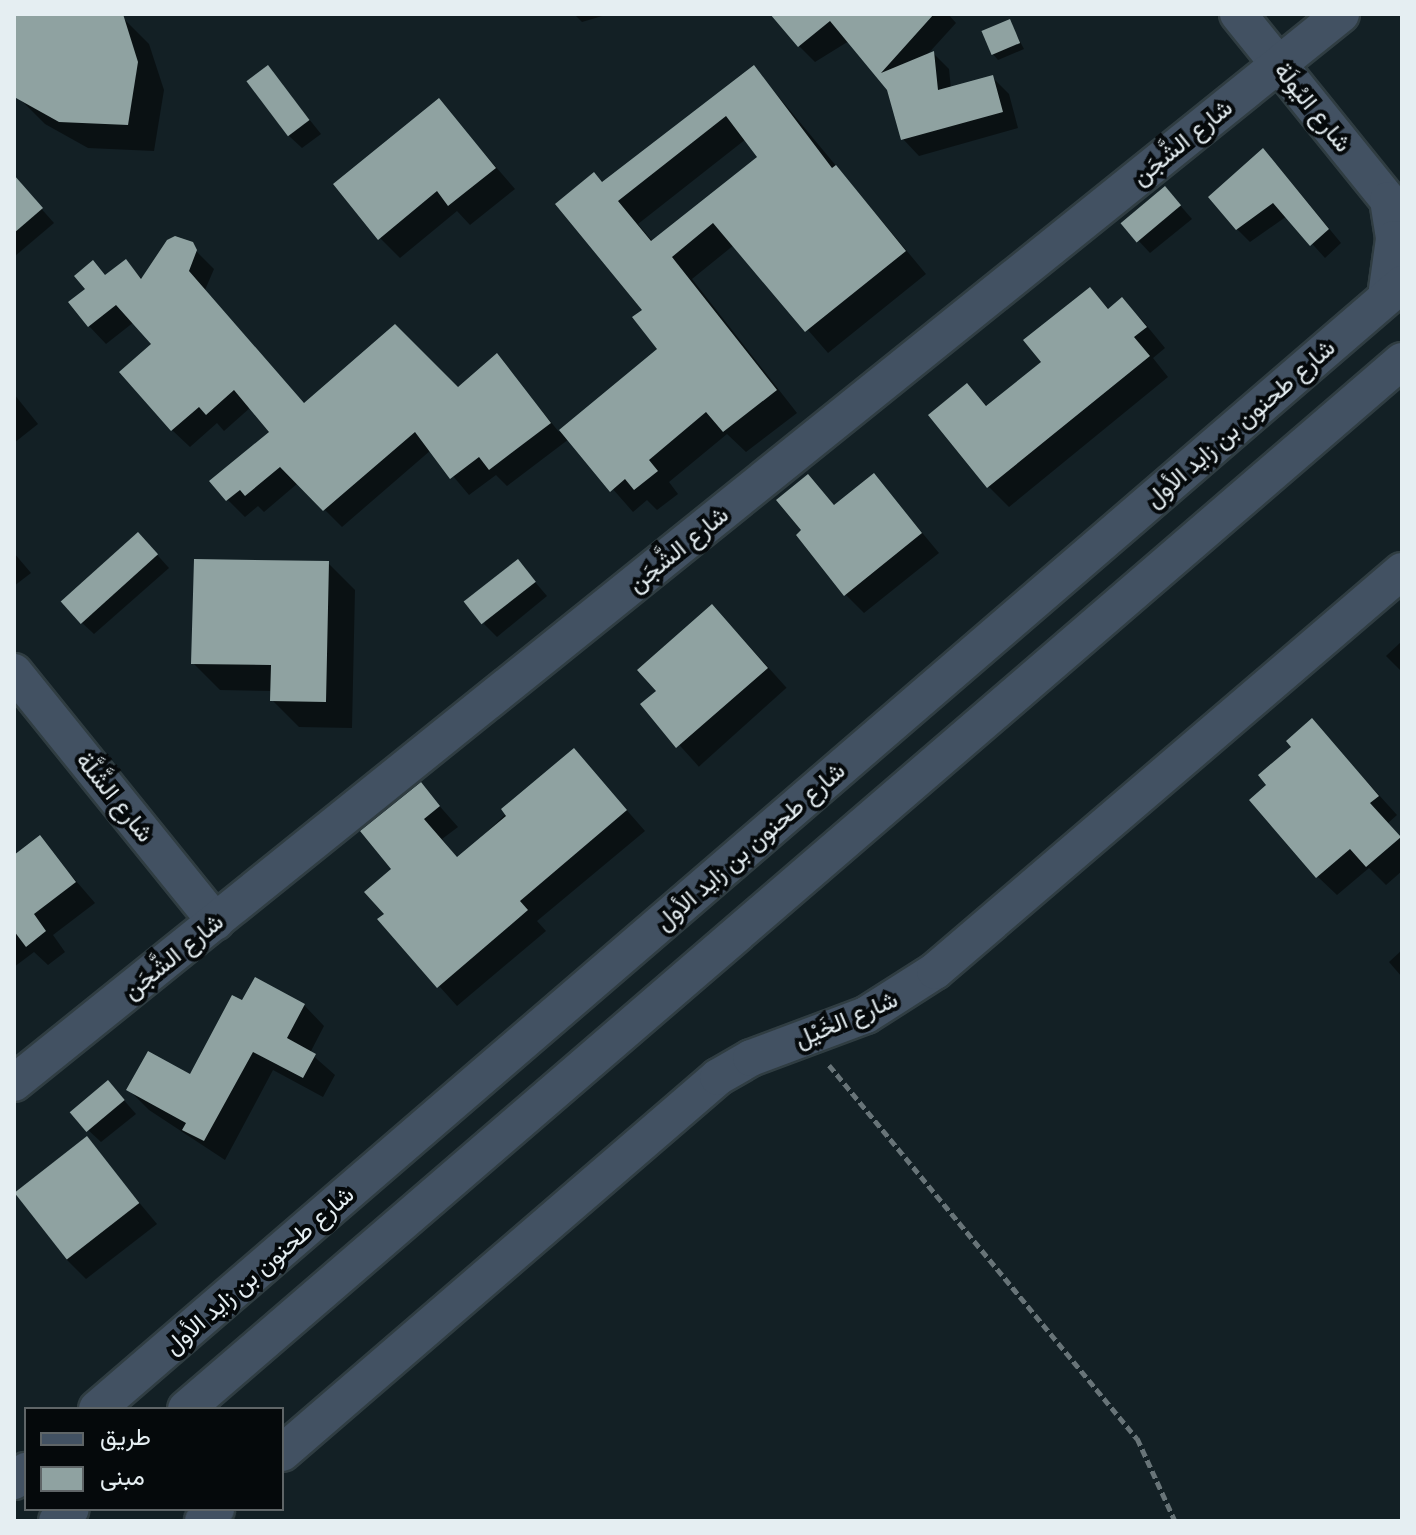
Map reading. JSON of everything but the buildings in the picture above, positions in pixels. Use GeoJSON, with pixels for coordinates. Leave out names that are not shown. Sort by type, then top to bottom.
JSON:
{"type":"FeatureCollection","features":[{"type":"Feature","properties":{"kind":"street","name":"شارع اليُولَة"},"geometry":{"type":"LineString","coordinates":[[1238,14],[1395,203],[1394,290]]}},
{"type":"Feature","properties":{"kind":"street","name":"شارع الشَّجَن"},"geometry":{"type":"LineString","coordinates":[[14,1083],[1341,14]]}},
{"type":"Feature","properties":{"kind":"street","name":"شارع طحنون بن زايد الأول"},"geometry":{"type":"LineString","coordinates":[[99,1407],[1394,290]]}},
{"type":"Feature","properties":{"kind":"street"},"geometry":{"type":"LineString","coordinates":[[188,1407],[1402,361]]}},
{"type":"Feature","properties":{"kind":"street","name":"شارع الخَيْل"},"geometry":{"type":"LineString","coordinates":[[284,1451],[718,1077],[902,997],[1402,571]]}},
{"type":"Feature","properties":{"kind":"street","name":"شارع الشَّلَّة"},"geometry":{"type":"LineString","coordinates":[[14,672],[216,922]]}},
{"type":"Feature","properties":{"kind":"path"},"geometry":{"type":"LineString","coordinates":[[806,1037],[1137,1438],[1175,1521]]}}]}
